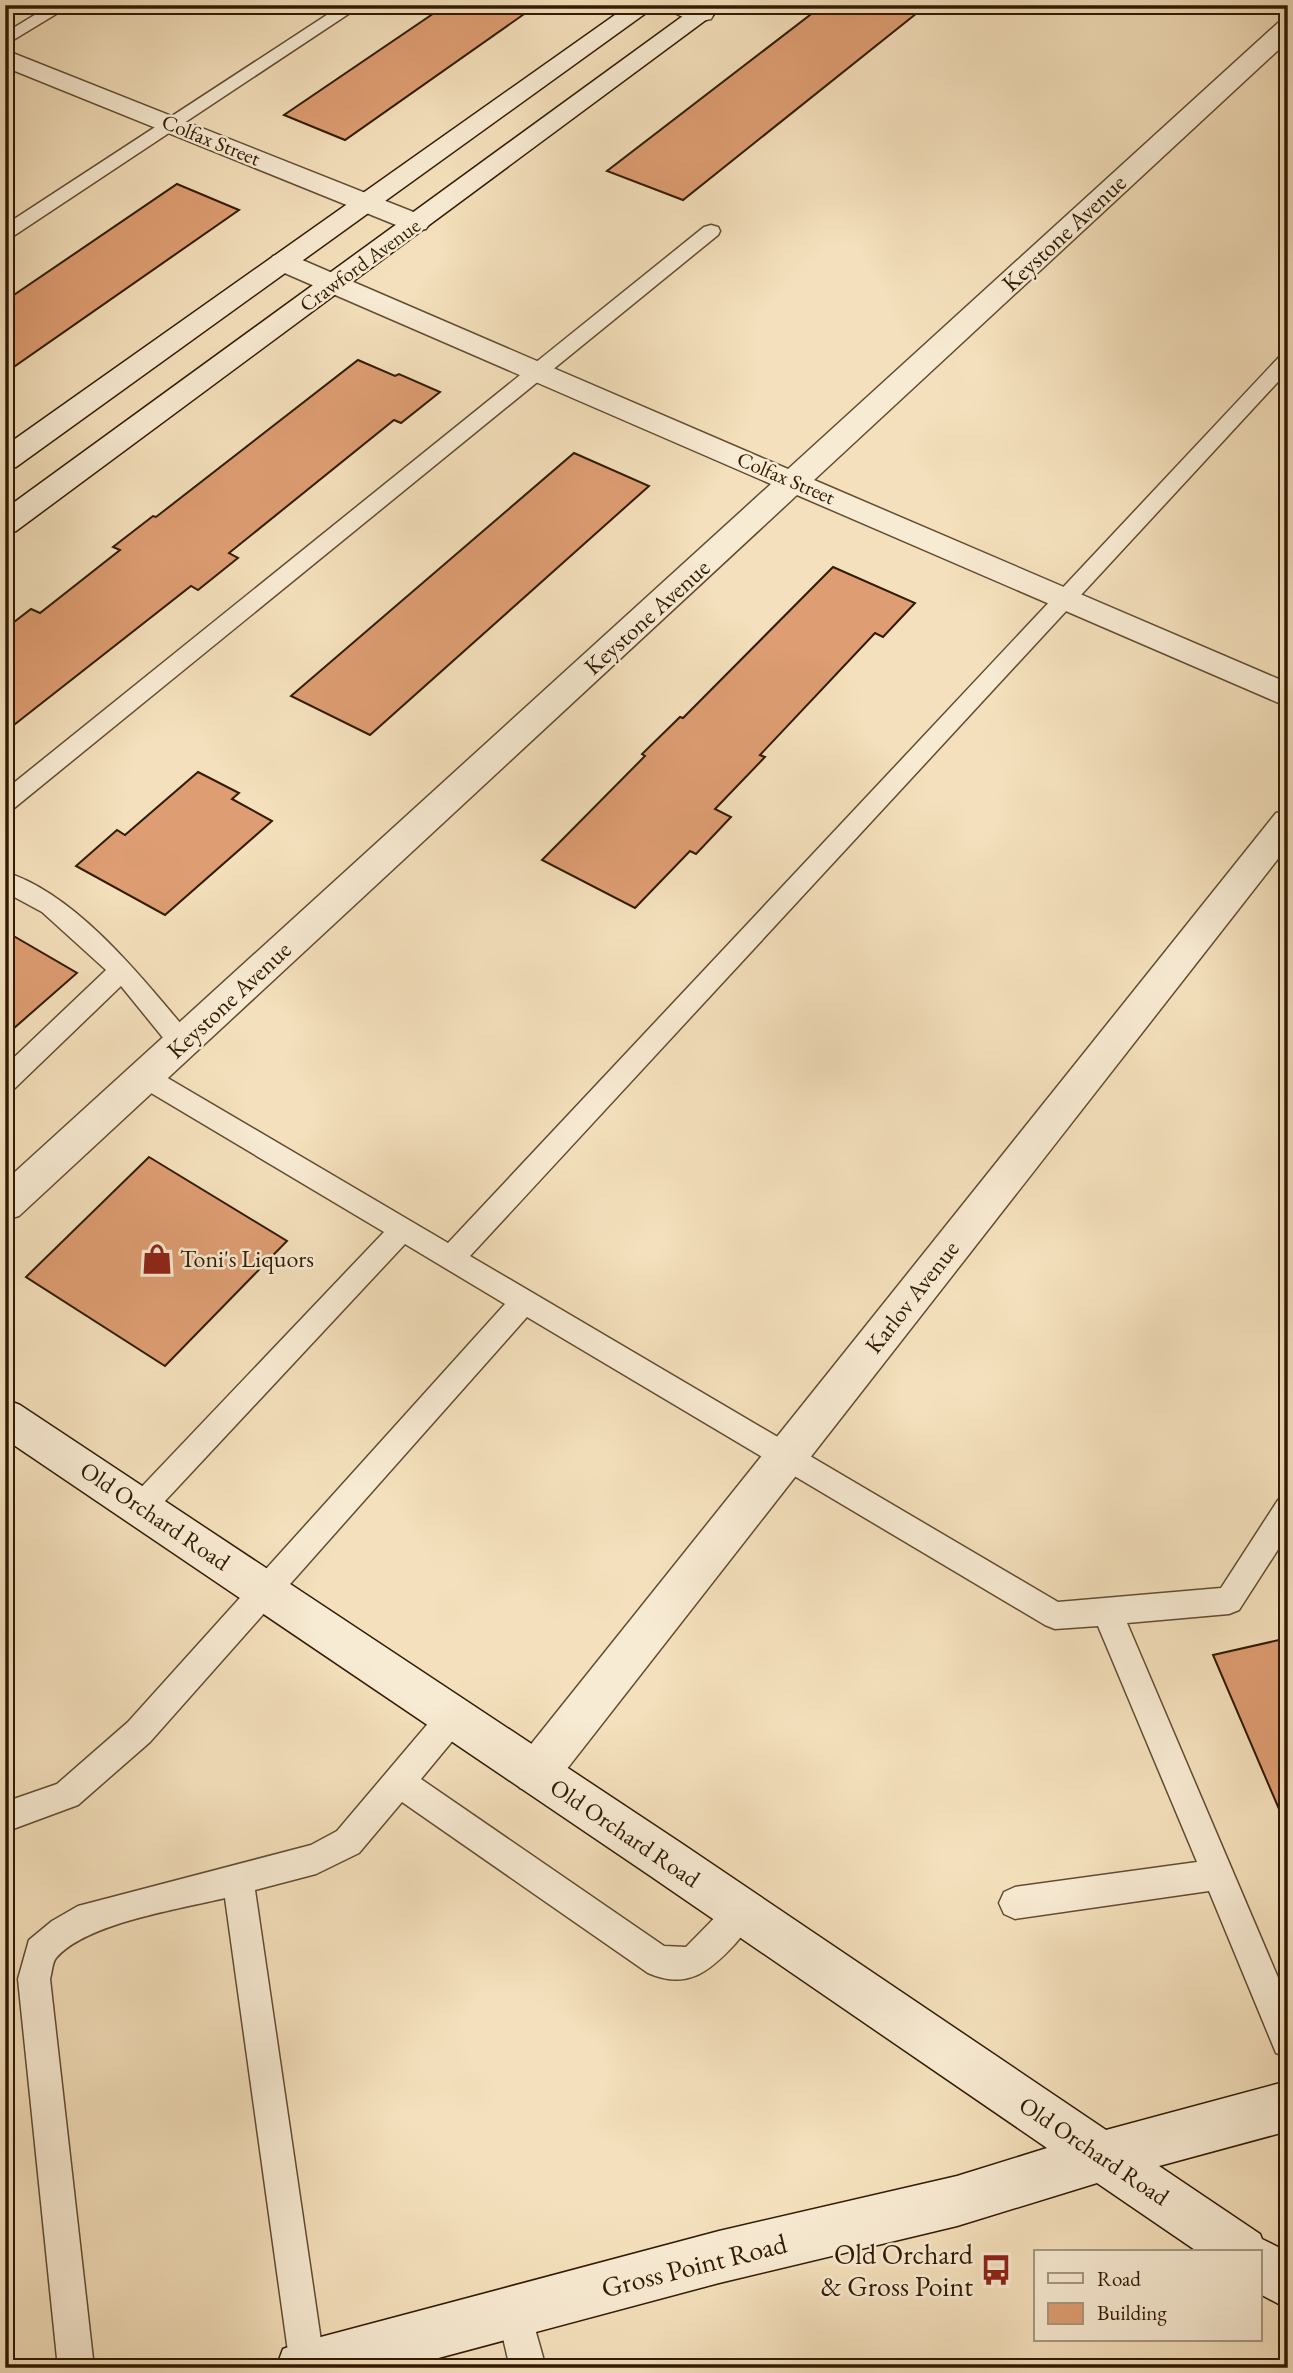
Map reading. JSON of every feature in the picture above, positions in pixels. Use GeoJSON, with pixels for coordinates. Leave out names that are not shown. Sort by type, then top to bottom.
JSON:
{"type":"FeatureCollection","features":[{"type":"Feature","properties":{"kind":"street","name":"Crawford Avenue"},"geometry":{"type":"LineString","coordinates":[[5,460],[645,5]]}},
{"type":"Feature","properties":{"kind":"street","name":"Crawford Avenue"},"geometry":{"type":"LineString","coordinates":[[5,524],[416,223],[698,8]]}},
{"type":"Feature","properties":{"kind":"street","name":"Keystone Avenue"},"geometry":{"type":"LineString","coordinates":[[5,1205],[1288,27]]}},
{"type":"Feature","properties":{"kind":"street","name":"Colfax Street"},"geometry":{"type":"LineString","coordinates":[[5,58],[416,223]]}},
{"type":"Feature","properties":{"kind":"street","name":"Colfax Street"},"geometry":{"type":"LineString","coordinates":[[283,262],[1288,696]]}},
{"type":"Feature","properties":{"kind":"street","name":"Karlov Avenue"},"geometry":{"type":"LineString","coordinates":[[536,1773],[1288,822]]}},
{"type":"Feature","properties":{"kind":"street","name":"Old Orchard Road"},"geometry":{"type":"LineString","coordinates":[[5,1417],[1239,2250]]}},
{"type":"Feature","properties":{"kind":"street","name":"Gross Point Road"},"geometry":{"type":"LineString","coordinates":[[325,2365],[719,2257],[957,2201],[1103,2156],[1288,2106]]}},
{"type":"Feature","properties":{"kind":"street"},"geometry":{"type":"LineString","coordinates":[[1262,2265],[1288,2283]]}},
{"type":"Feature","properties":{"kind":"lane"},"geometry":{"type":"LineString","coordinates":[[5,40],[63,5]]}},
{"type":"Feature","properties":{"kind":"lane"},"geometry":{"type":"LineString","coordinates":[[5,233],[354,5]]}},
{"type":"Feature","properties":{"kind":"lane"},"geometry":{"type":"LineString","coordinates":[[5,803],[710,231]]}},
{"type":"Feature","properties":{"kind":"lane"},"geometry":{"type":"LineString","coordinates":[[451,1258],[1062,598],[1288,359]]}},
{"type":"Feature","properties":{"kind":"lane"},"geometry":{"type":"LineString","coordinates":[[5,881],[50,906],[122,970],[182,1043]]}},
{"type":"Feature","properties":{"kind":"lane"},"geometry":{"type":"LineString","coordinates":[[5,1082],[122,970]]}},
{"type":"Feature","properties":{"kind":"lane"},"geometry":{"type":"LineString","coordinates":[[145,1077],[1055,1616],[1229,1601],[1288,1509]]}},
{"type":"Feature","properties":{"kind":"lane"},"geometry":{"type":"LineString","coordinates":[[141,1507],[402,1228]]}},
{"type":"Feature","properties":{"kind":"lane"},"geometry":{"type":"LineString","coordinates":[[5,1817],[66,1795],[139,1732],[524,1301]]}},
{"type":"Feature","properties":{"kind":"lane"},"geometry":{"type":"LineString","coordinates":[[1107,1612],[1288,2041]]}},
{"type":"Feature","properties":{"kind":"lane"},"geometry":{"type":"LineString","coordinates":[[76,2368],[34,1979],[40,1951],[89,1917],[317,1859],[348,1842],[453,1717]]}},
{"type":"Feature","properties":{"kind":"lane"},"geometry":{"type":"LineString","coordinates":[[399,1782],[659,1962],[690,1963],[705,1953],[742,1912]]}},
{"type":"Feature","properties":{"kind":"lane"},"geometry":{"type":"LineString","coordinates":[[1015,1903],[1218,1874]]}},
{"type":"Feature","properties":{"kind":"lane"},"geometry":{"type":"LineString","coordinates":[[238,1879],[325,2365]]}},
{"type":"Feature","properties":{"kind":"lane"},"geometry":{"type":"LineString","coordinates":[[515,2312],[528,2368]]}},
{"type":"Feature","properties":{"kind":"building"},"geometry":{"type":"Polygon","coordinates":[[[446,5],[537,5],[345,140],[284,115],[446,5]]]}},
{"type":"Feature","properties":{"kind":"building"},"geometry":{"type":"Polygon","coordinates":[[[823,5],[927,5],[683,200],[607,171],[823,5]]]}},
{"type":"Feature","properties":{"kind":"building"},"geometry":{"type":"Polygon","coordinates":[[[177,184],[239,210],[5,373],[5,301],[177,184]]]}},
{"type":"Feature","properties":{"kind":"building"},"geometry":{"type":"Polygon","coordinates":[[[358,360],[440,392],[401,423],[394,420],[229,553],[238,558],[198,590],[191,586],[5,732],[5,629],[31,609],[40,613],[120,550],[113,547],[153,516],[156,517],[358,360]]]}},
{"type":"Feature","properties":{"kind":"building"},"geometry":{"type":"Polygon","coordinates":[[[574,453],[649,486],[370,735],[291,696],[574,453]]]}},
{"type":"Feature","properties":{"kind":"building"},"geometry":{"type":"Polygon","coordinates":[[[833,567],[915,603],[883,637],[875,633],[760,755],[765,757],[715,809],[731,817],[696,854],[690,851],[635,908],[542,860],[645,756],[642,754],[680,717],[683,718],[833,567]]]}},
{"type":"Feature","properties":{"kind":"building"},"geometry":{"type":"Polygon","coordinates":[[[198,772],[239,793],[232,799],[272,821],[165,915],[76,866],[117,830],[125,835],[198,772]]]}},
{"type":"Feature","properties":{"kind":"building"},"geometry":{"type":"Polygon","coordinates":[[[5,931],[77,973],[5,1036],[5,931]]]}},
{"type":"Feature","properties":{"kind":"building","name":"Toni's Liquors"},"geometry":{"type":"Polygon","coordinates":[[[149,1157],[287,1241],[165,1366],[26,1277],[149,1157]]]}},
{"type":"Feature","properties":{"kind":"building"},"geometry":{"type":"Polygon","coordinates":[[[1288,1638],[1288,1830],[1213,1655],[1288,1638]]]}},
{"type":"Feature","properties":{"kind":"place","name":"Toni's Liquors"},"geometry":{"type":"Point","coordinates":[157,1259]}},
{"type":"Feature","properties":{"kind":"place","name":"Old Orchard & Gross Point"},"geometry":{"type":"Point","coordinates":[996,2270]}}]}
